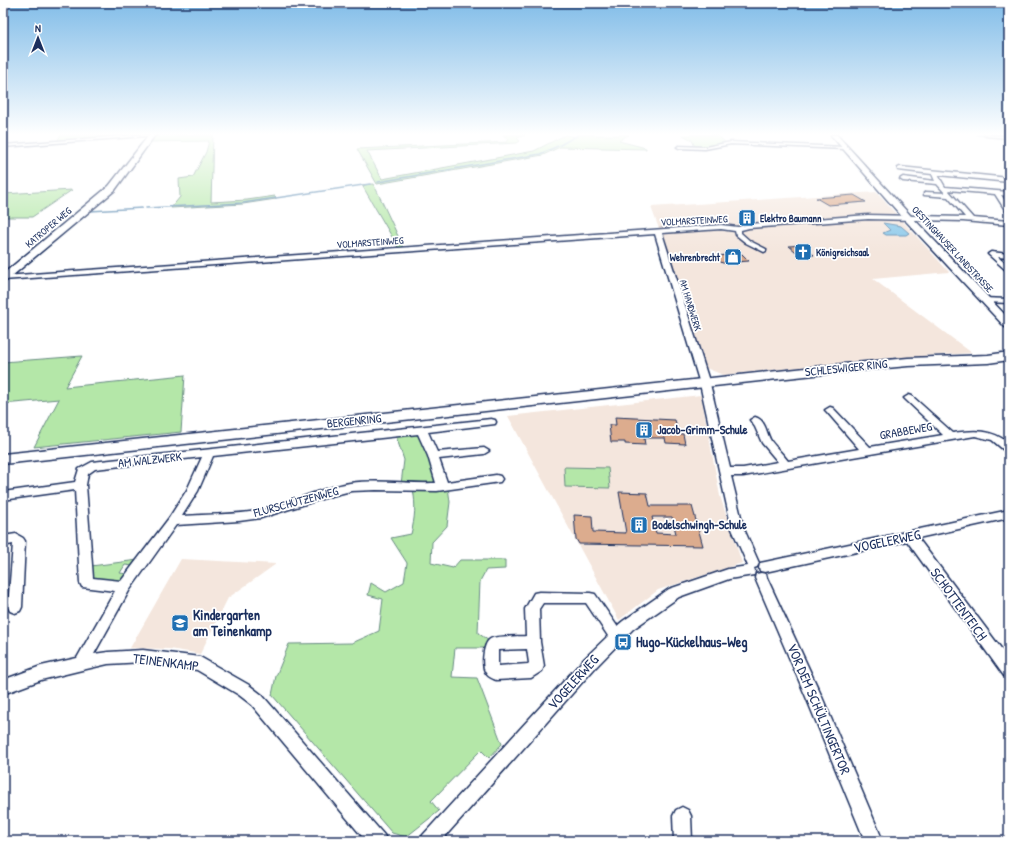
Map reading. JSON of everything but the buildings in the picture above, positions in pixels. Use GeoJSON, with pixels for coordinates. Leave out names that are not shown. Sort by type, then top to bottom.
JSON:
{"type":"FeatureCollection","features":[{"type":"Feature","properties":{"kind":"main road","name":"SCHLESWIGER RING"},"geometry":{"type":"LineString","coordinates":[[705,384],[908,362],[988,359],[1009,356]]}},
{"type":"Feature","properties":{"kind":"main road","name":"SCHLESWIGER RING"},"geometry":{"type":"LineString","coordinates":[[988,359],[1009,361]]}},
{"type":"Feature","properties":{"kind":"main road","name":"BERGENRING"},"geometry":{"type":"LineString","coordinates":[[3,459],[705,384]]}},
{"type":"Feature","properties":{"kind":"street","name":"KATROPER WEG"},"geometry":{"type":"LineString","coordinates":[[4,279],[112,188],[122,174]]}},
{"type":"Feature","properties":{"kind":"street","name":"OESTINGHAUSER LANDSTRASSE"},"geometry":{"type":"LineString","coordinates":[[869,174],[1009,325]]}},
{"type":"Feature","properties":{"kind":"street"},"geometry":{"type":"LineString","coordinates":[[935,174],[941,185],[970,220]]}},
{"type":"Feature","properties":{"kind":"street"},"geometry":{"type":"LineString","coordinates":[[951,174],[1009,180]]}},
{"type":"Feature","properties":{"kind":"street"},"geometry":{"type":"LineString","coordinates":[[903,179],[1009,194]]}},
{"type":"Feature","properties":{"kind":"street"},"geometry":{"type":"LineString","coordinates":[[997,193],[1006,203],[1009,212]]}},
{"type":"Feature","properties":{"kind":"street"},"geometry":{"type":"LineString","coordinates":[[926,194],[950,195]]}},
{"type":"Feature","properties":{"kind":"street","name":"VOLMARSTEINWEG"},"geometry":{"type":"LineString","coordinates":[[4,279],[721,227],[738,229],[749,226],[868,217],[970,220],[1009,223]]}},
{"type":"Feature","properties":{"kind":"street","name":"VOLMARSTEINWEG"},"geometry":{"type":"LineString","coordinates":[[738,229],[738,234],[748,242],[764,250]]}},
{"type":"Feature","properties":{"kind":"street","name":"AM HANDWERK"},"geometry":{"type":"LineString","coordinates":[[658,232],[705,384]]}},
{"type":"Feature","properties":{"kind":"street"},"geometry":{"type":"LineString","coordinates":[[1009,256],[991,254],[1009,271]]}},
{"type":"Feature","properties":{"kind":"street"},"geometry":{"type":"LineString","coordinates":[[985,300],[1009,301]]}},
{"type":"Feature","properties":{"kind":"street","name":"VOR DEM SCHÜLTINGERTOR"},"geometry":{"type":"LineString","coordinates":[[705,384],[738,529],[814,697],[874,841]]}},
{"type":"Feature","properties":{"kind":"street","name":"GRABBEWEG"},"geometry":{"type":"LineString","coordinates":[[909,398],[950,436]]}},
{"type":"Feature","properties":{"kind":"street","name":"GRABBEWEG"},"geometry":{"type":"LineString","coordinates":[[830,410],[866,451]]}},
{"type":"Feature","properties":{"kind":"street"},"geometry":{"type":"LineString","coordinates":[[755,420],[760,426],[766,441],[786,465]]}},
{"type":"Feature","properties":{"kind":"street"},"geometry":{"type":"LineString","coordinates":[[82,663],[124,587],[173,521],[192,491],[209,453],[491,422]]}},
{"type":"Feature","properties":{"kind":"street"},"geometry":{"type":"LineString","coordinates":[[422,430],[433,456],[442,485]]}},
{"type":"Feature","properties":{"kind":"street","name":"GRABBEWEG"},"geometry":{"type":"LineString","coordinates":[[724,472],[743,472],[975,433],[996,438],[1009,449]]}},
{"type":"Feature","properties":{"kind":"street"},"geometry":{"type":"LineString","coordinates":[[433,456],[484,451]]}},
{"type":"Feature","properties":{"kind":"street","name":"AM WALZWERK"},"geometry":{"type":"LineString","coordinates":[[80,485],[83,472],[92,466],[209,453]]}},
{"type":"Feature","properties":{"kind":"street","name":"FLURSCHÜTZENWEG"},"geometry":{"type":"LineString","coordinates":[[173,521],[217,519],[259,514],[292,506],[322,494],[352,487],[420,488],[468,484],[496,479]]}},
{"type":"Feature","properties":{"kind":"street"},"geometry":{"type":"LineString","coordinates":[[3,496],[80,485],[87,584],[124,587]]}},
{"type":"Feature","properties":{"kind":"street","name":"VOGELERWEG"},"geometry":{"type":"LineString","coordinates":[[429,841],[616,636],[646,611],[674,593],[728,574],[757,570],[1009,514]]}},
{"type":"Feature","properties":{"kind":"street","name":"SCHOTTENTEICH"},"geometry":{"type":"LineString","coordinates":[[910,536],[1009,671]]}},
{"type":"Feature","properties":{"kind":"street"},"geometry":{"type":"LineString","coordinates":[[3,540],[16,538],[19,541],[15,606]]}},
{"type":"Feature","properties":{"kind":"street"},"geometry":{"type":"LineString","coordinates":[[532,642],[532,609],[539,597],[590,598],[616,636]]}},
{"type":"Feature","properties":{"kind":"street","name":"TEINENKAMP"},"geometry":{"type":"LineString","coordinates":[[3,687],[41,672],[108,658],[143,656],[200,664],[244,690],[257,700],[378,841]]}},
{"type":"Feature","properties":{"kind":"street"},"geometry":{"type":"LineString","coordinates":[[682,816],[683,841]]}},
{"type":"Feature","properties":{"kind":"shaded area"},"geometry":{"type":"Polygon","coordinates":[[[876,192],[949,272],[873,279],[972,353],[889,358],[723,375],[706,368],[683,294],[651,207],[876,192]]]}},
{"type":"Feature","properties":{"kind":"shaded area"},"geometry":{"type":"Polygon","coordinates":[[[701,395],[720,496],[742,563],[658,590],[619,620],[508,416],[701,395]]]}},
{"type":"Feature","properties":{"kind":"shaded area","name":"Kindergarten am Teinenkamp"},"geometry":{"type":"Polygon","coordinates":[[[181,559],[276,564],[228,598],[200,654],[170,649],[130,648],[181,559]]]}},
{"type":"Feature","properties":{"kind":"green space"},"geometry":{"type":"Polygon","coordinates":[[[194,174],[212,174],[211,202],[247,200],[275,196],[276,199],[243,204],[171,208],[180,197],[179,179],[193,177],[194,174]]]}},
{"type":"Feature","properties":{"kind":"green space"},"geometry":{"type":"Polygon","coordinates":[[[372,174],[380,174],[382,179],[407,174],[432,174],[377,184],[372,174]]]}},
{"type":"Feature","properties":{"kind":"green space"},"geometry":{"type":"Polygon","coordinates":[[[373,184],[404,249],[399,249],[362,185],[373,184]]]}},
{"type":"Feature","properties":{"kind":"green space"},"geometry":{"type":"Polygon","coordinates":[[[72,190],[32,217],[3,217],[3,194],[72,190]]]}},
{"type":"Feature","properties":{"kind":"green space"},"geometry":{"type":"Polygon","coordinates":[[[82,356],[65,387],[185,375],[181,432],[34,447],[59,399],[3,404],[3,362],[82,356]]]}},
{"type":"Feature","properties":{"kind":"green space"},"geometry":{"type":"Polygon","coordinates":[[[415,434],[420,435],[423,438],[436,477],[434,482],[429,484],[401,484],[404,460],[396,436],[415,434]]]}},
{"type":"Feature","properties":{"kind":"green space"},"geometry":{"type":"Polygon","coordinates":[[[564,467],[608,468],[610,488],[565,487],[564,467]]]}},
{"type":"Feature","properties":{"kind":"green space"},"geometry":{"type":"Polygon","coordinates":[[[448,487],[450,502],[447,526],[432,542],[431,563],[453,568],[460,560],[505,560],[505,569],[486,570],[480,581],[478,633],[489,641],[488,648],[455,648],[452,677],[477,678],[502,744],[489,758],[481,750],[431,801],[439,811],[406,837],[392,833],[272,695],[276,676],[289,644],[352,643],[379,631],[383,599],[368,595],[371,583],[386,592],[404,582],[407,563],[391,538],[411,534],[415,512],[413,489],[448,487]]]}},
{"type":"Feature","properties":{"kind":"green space"},"geometry":{"type":"Polygon","coordinates":[[[138,560],[133,566],[125,565],[120,573],[128,574],[120,580],[112,581],[92,579],[91,566],[138,560]]]}},
{"type":"Feature","properties":{"kind":"water"},"geometry":{"type":"Polygon","coordinates":[[[883,223],[901,226],[909,233],[906,235],[886,235],[883,233],[890,230],[883,223]]]}},
{"type":"Feature","properties":{"kind":"waterway"},"geometry":{"type":"LineString","coordinates":[[378,182],[422,174]]}},
{"type":"Feature","properties":{"kind":"waterway"},"geometry":{"type":"LineString","coordinates":[[146,208],[243,203],[370,184]]}},
{"type":"Feature","properties":{"kind":"waterway"},"geometry":{"type":"LineString","coordinates":[[90,211],[142,208]]}},
{"type":"Feature","properties":{"kind":"place","name":"Elektro Baumann"},"geometry":{"type":"Point","coordinates":[747,218]}},
{"type":"Feature","properties":{"kind":"place","name":"Königreichsaal"},"geometry":{"type":"Point","coordinates":[803,252]}},
{"type":"Feature","properties":{"kind":"place","name":"Wehrenbrecht"},"geometry":{"type":"Point","coordinates":[733,257]}},
{"type":"Feature","properties":{"kind":"place","name":"Jacob-Grimm-Schule"},"geometry":{"type":"Point","coordinates":[644,430]}},
{"type":"Feature","properties":{"kind":"place","name":"Bodelschwingh-Schule"},"geometry":{"type":"Point","coordinates":[639,525]}},
{"type":"Feature","properties":{"kind":"place","name":"Kindergarten am Teinenkamp"},"geometry":{"type":"Point","coordinates":[180,623]}},
{"type":"Feature","properties":{"kind":"place","name":"Hugo-Kückelhaus-Weg"},"geometry":{"type":"Point","coordinates":[623,642]}}]}
